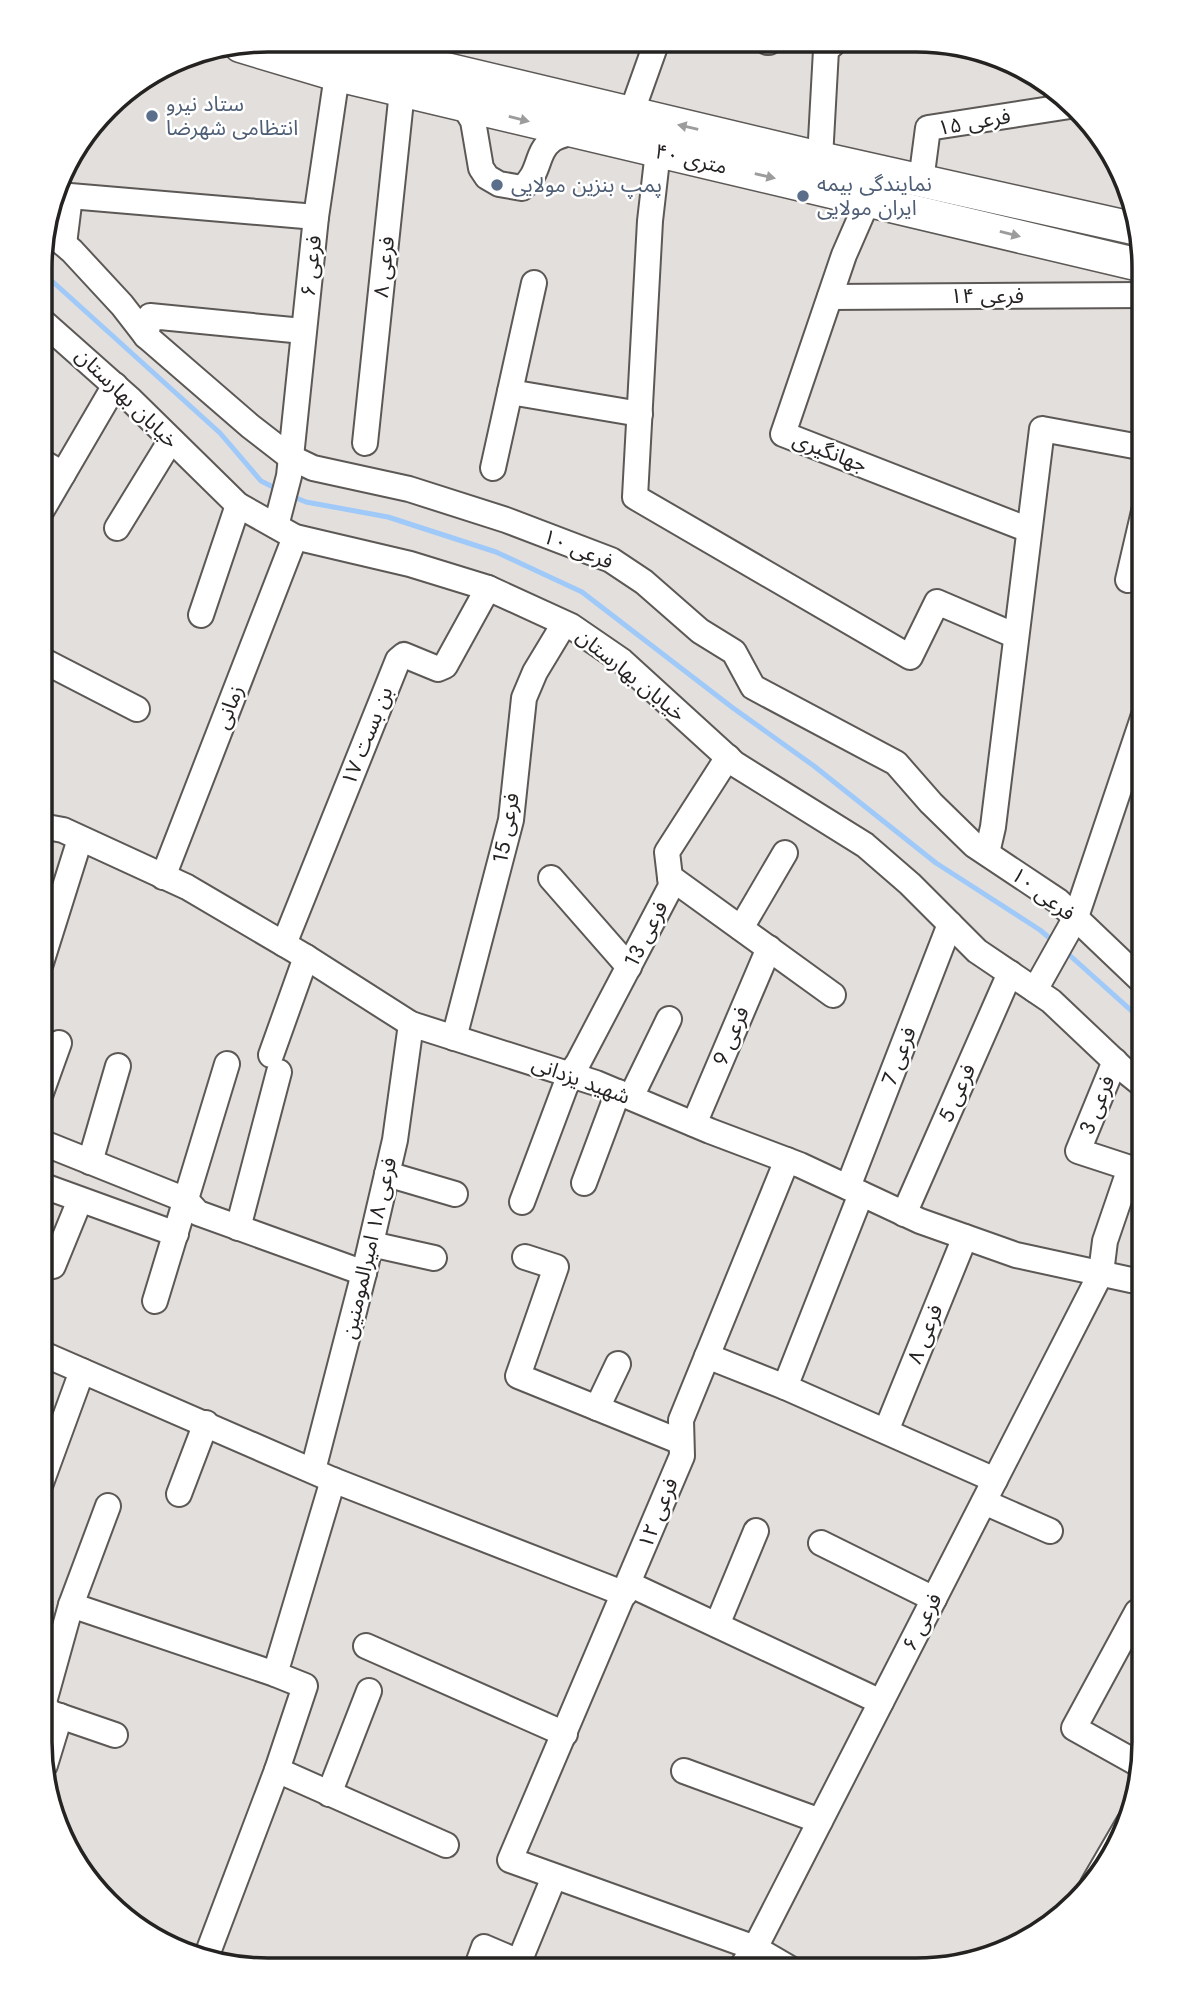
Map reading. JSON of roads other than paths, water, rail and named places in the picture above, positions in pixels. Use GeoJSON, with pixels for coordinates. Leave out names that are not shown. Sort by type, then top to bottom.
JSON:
{"type":"FeatureCollection","features":[{"type":"Feature","properties":{"kind":"main road","name":"۴۰ متری"},"geometry":{"type":"LineString","coordinates":[[264,53],[337,75],[464,106],[1132,263]]}},
{"type":"Feature","properties":{"kind":"main road","name":"۴۰ متری"},"geometry":{"type":"LineString","coordinates":[[378,53],[820,158],[1128,227]]}},
{"type":"Feature","properties":{"kind":"main road"},"geometry":{"type":"LineString","coordinates":[[975,225],[982,194]]}},
{"type":"Feature","properties":{"kind":"street"},"geometry":{"type":"LineString","coordinates":[[631,114],[653,53]]}},
{"type":"Feature","properties":{"kind":"street"},"geometry":{"type":"LineString","coordinates":[[820,158],[829,53]]}},
{"type":"Feature","properties":{"kind":"street","name":"فرعی ۶"},"geometry":{"type":"LineString","coordinates":[[289,466],[316,217],[337,75]]}},
{"type":"Feature","properties":{"kind":"street","name":"فرعی ۸"},"geometry":{"type":"LineString","coordinates":[[365,443],[402,91]]}},
{"type":"Feature","properties":{"kind":"street"},"geometry":{"type":"LineString","coordinates":[[464,106],[473,121],[481,168],[487,177],[499,184],[522,188],[532,180],[542,150],[553,139],[573,131]]}},
{"type":"Feature","properties":{"kind":"street","name":"فرعی ۱۵"},"geometry":{"type":"LineString","coordinates":[[921,181],[928,128],[1061,108]]}},
{"type":"Feature","properties":{"kind":"street"},"geometry":{"type":"LineString","coordinates":[[658,151],[650,220],[635,497],[910,657],[937,602],[1017,636]]}},
{"type":"Feature","properties":{"kind":"street"},"geometry":{"type":"LineString","coordinates":[[64,244],[70,196],[316,217]]}},
{"type":"Feature","properties":{"kind":"street","name":"جهانگیری"},"geometry":{"type":"LineString","coordinates":[[868,200],[844,256],[783,434],[1029,530]]}},
{"type":"Feature","properties":{"kind":"street","name":"فرعی ۱۰"},"geometry":{"type":"LineString","coordinates":[[55,236],[122,305],[146,336],[250,426],[289,466],[313,468],[409,489],[506,520],[611,560],[644,582],[700,631],[734,652],[753,687],[896,762],[974,845],[1058,901],[1074,921],[1132,971]]}},
{"type":"Feature","properties":{"kind":"street"},"geometry":{"type":"LineString","coordinates":[[493,468],[534,283]]}},
{"type":"Feature","properties":{"kind":"street","name":"فرعی ۱۴"},"geometry":{"type":"LineString","coordinates":[[830,297],[1132,295]]}},
{"type":"Feature","properties":{"kind":"street"},"geometry":{"type":"LineString","coordinates":[[146,336],[149,316],[303,331]]}},
{"type":"Feature","properties":{"kind":"street","name":"خیابان بهارستان"},"geometry":{"type":"LineString","coordinates":[[53,331],[115,385],[238,505],[284,524],[488,588],[564,624],[622,661],[728,757],[783,795],[865,845],[910,884],[977,951],[1010,973],[1040,982],[1051,1002],[1132,1076]]}},
{"type":"Feature","properties":{"kind":"street"},"geometry":{"type":"LineString","coordinates":[[53,468],[115,385]]}},
{"type":"Feature","properties":{"kind":"street"},"geometry":{"type":"LineString","coordinates":[[510,392],[640,414]]}},
{"type":"Feature","properties":{"kind":"street"},"geometry":{"type":"LineString","coordinates":[[987,853],[993,827],[1042,429],[1132,446]]}},
{"type":"Feature","properties":{"kind":"street"},"geometry":{"type":"LineString","coordinates":[[117,528],[171,440]]}},
{"type":"Feature","properties":{"kind":"street","name":"زمانی"},"geometry":{"type":"LineString","coordinates":[[163,877],[284,524],[289,466]]}},
{"type":"Feature","properties":{"kind":"street"},"geometry":{"type":"LineString","coordinates":[[201,615],[238,505]]}},
{"type":"Feature","properties":{"kind":"street"},"geometry":{"type":"LineString","coordinates":[[1128,580],[1132,563]]}},
{"type":"Feature","properties":{"kind":"street","name":"بن بست ۱۷"},"geometry":{"type":"LineString","coordinates":[[284,944],[398,660],[404,655],[438,669],[445,666],[488,588]]}},
{"type":"Feature","properties":{"kind":"street","name":"فرعی 15"},"geometry":{"type":"LineString","coordinates":[[454,1038],[511,820],[524,698],[564,624]]}},
{"type":"Feature","properties":{"kind":"street"},"geometry":{"type":"LineString","coordinates":[[53,666],[137,709]]}},
{"type":"Feature","properties":{"kind":"street"},"geometry":{"type":"LineString","coordinates":[[1040,982],[1074,921],[1132,750]]}},
{"type":"Feature","properties":{"kind":"street","name":"فرعی 13"},"geometry":{"type":"LineString","coordinates":[[522,1202],[570,1074],[671,886],[667,852],[728,757]]}},
{"type":"Feature","properties":{"kind":"street","name":"شهید یزدانی"},"geometry":{"type":"LineString","coordinates":[[53,828],[64,830],[187,887],[306,957],[411,1024],[570,1074],[624,1094],[787,1160],[904,1213],[1016,1255],[1132,1278]]}},
{"type":"Feature","properties":{"kind":"street"},"geometry":{"type":"LineString","coordinates":[[53,925],[80,839]]}},
{"type":"Feature","properties":{"kind":"street"},"geometry":{"type":"LineString","coordinates":[[741,928],[785,853]]}},
{"type":"Feature","properties":{"kind":"street"},"geometry":{"type":"LineString","coordinates":[[670,877],[834,995]]}},
{"type":"Feature","properties":{"kind":"street"},"geometry":{"type":"LineString","coordinates":[[551,878],[629,967]]}},
{"type":"Feature","properties":{"kind":"street","name":"فرعی 7"},"geometry":{"type":"LineString","coordinates":[[854,1190],[950,924]]}},
{"type":"Feature","properties":{"kind":"street","name":"فرعی 9"},"geometry":{"type":"LineString","coordinates":[[694,1124],[769,948]]}},
{"type":"Feature","properties":{"kind":"street"},"geometry":{"type":"LineString","coordinates":[[239,1228],[275,1064],[306,957]]}},
{"type":"Feature","properties":{"kind":"street","name":"فرعی 5"},"geometry":{"type":"LineString","coordinates":[[904,1213],[1010,973]]}},
{"type":"Feature","properties":{"kind":"street"},"geometry":{"type":"LineString","coordinates":[[584,1183],[624,1094],[669,1019]]}},
{"type":"Feature","properties":{"kind":"street","name":"فرعی ۱۸ امیرالمومنین"},"geometry":{"type":"LineString","coordinates":[[275,1674],[323,1475],[395,1140],[411,1024]]}},
{"type":"Feature","properties":{"kind":"street"},"geometry":{"type":"LineString","coordinates":[[53,1060],[59,1043]]}},
{"type":"Feature","properties":{"kind":"street","name":"فرعی 3"},"geometry":{"type":"LineString","coordinates":[[1101,1273],[1105,1241],[1130,1168],[1078,1151],[1115,1061]]}},
{"type":"Feature","properties":{"kind":"street"},"geometry":{"type":"LineString","coordinates":[[156,1301],[227,1064]]}},
{"type":"Feature","properties":{"kind":"street"},"geometry":{"type":"LineString","coordinates":[[90,1162],[118,1066]]}},
{"type":"Feature","properties":{"kind":"street"},"geometry":{"type":"LineString","coordinates":[[53,1147],[186,1200],[198,1213],[365,1273]]}},
{"type":"Feature","properties":{"kind":"street","name":"فرعی ۱۲"},"geometry":{"type":"LineString","coordinates":[[554,1877],[510,1860],[682,1456],[681,1420],[787,1160]]}},
{"type":"Feature","properties":{"kind":"street"},"geometry":{"type":"LineString","coordinates":[[387,1174],[455,1194]]}},
{"type":"Feature","properties":{"kind":"street"},"geometry":{"type":"LineString","coordinates":[[53,1190],[176,1234]]}},
{"type":"Feature","properties":{"kind":"street"},"geometry":{"type":"LineString","coordinates":[[785,1387],[854,1190]]}},
{"type":"Feature","properties":{"kind":"street"},"geometry":{"type":"LineString","coordinates":[[53,1266],[80,1200]]}},
{"type":"Feature","properties":{"kind":"street","name":"فرعی ۸"},"geometry":{"type":"LineString","coordinates":[[886,1431],[965,1237]]}},
{"type":"Feature","properties":{"kind":"street"},"geometry":{"type":"LineString","coordinates":[[371,1244],[434,1258]]}},
{"type":"Feature","properties":{"kind":"street"},"geometry":{"type":"LineString","coordinates":[[525,1256],[556,1267],[518,1376],[681,1442]]}},
{"type":"Feature","properties":{"kind":"street","name":"فرعی ۶"},"geometry":{"type":"LineString","coordinates":[[748,1958],[1101,1273]]}},
{"type":"Feature","properties":{"kind":"street"},"geometry":{"type":"LineString","coordinates":[[707,1356],[886,1431],[989,1491],[1050,1531]]}},
{"type":"Feature","properties":{"kind":"street"},"geometry":{"type":"LineString","coordinates":[[53,1358],[323,1475],[717,1625],[881,1702]]}},
{"type":"Feature","properties":{"kind":"street"},"geometry":{"type":"LineString","coordinates":[[597,1408],[618,1364]]}},
{"type":"Feature","properties":{"kind":"street"},"geometry":{"type":"LineString","coordinates":[[53,1450],[82,1371]]}},
{"type":"Feature","properties":{"kind":"street"},"geometry":{"type":"LineString","coordinates":[[179,1494],[206,1423]]}},
{"type":"Feature","properties":{"kind":"street"},"geometry":{"type":"LineString","coordinates":[[53,1670],[71,1605],[108,1506]]}},
{"type":"Feature","properties":{"kind":"street"},"geometry":{"type":"LineString","coordinates":[[717,1625],[757,1531]]}},
{"type":"Feature","properties":{"kind":"street"},"geometry":{"type":"LineString","coordinates":[[821,1542],[934,1599]]}},
{"type":"Feature","properties":{"kind":"street"},"geometry":{"type":"LineString","coordinates":[[71,1605],[304,1686],[277,1770],[209,1949]]}},
{"type":"Feature","properties":{"kind":"street"},"geometry":{"type":"LineString","coordinates":[[1131,1760],[1074,1728],[1132,1621]]}},
{"type":"Feature","properties":{"kind":"street"},"geometry":{"type":"LineString","coordinates":[[366,1646],[565,1734]]}},
{"type":"Feature","properties":{"kind":"street"},"geometry":{"type":"LineString","coordinates":[[329,1794],[369,1691]]}},
{"type":"Feature","properties":{"kind":"street"},"geometry":{"type":"LineString","coordinates":[[53,1714],[116,1735]]}},
{"type":"Feature","properties":{"kind":"street"},"geometry":{"type":"LineString","coordinates":[[277,1770],[446,1845]]}},
{"type":"Feature","properties":{"kind":"street"},"geometry":{"type":"LineString","coordinates":[[684,1771],[820,1821]]}},
{"type":"Feature","properties":{"kind":"street"},"geometry":{"type":"LineString","coordinates":[[521,1958],[554,1877],[755,1948],[772,1958]]}},
{"type":"Feature","properties":{"kind":"street"},"geometry":{"type":"LineString","coordinates":[[480,1958],[484,1947],[510,1958]]}},
{"type":"Feature","properties":{"kind":"waterway"},"geometry":{"type":"LineString","coordinates":[[53,282],[220,433],[261,481],[277,489]]}},
{"type":"Feature","properties":{"kind":"waterway"},"geometry":{"type":"LineString","coordinates":[[289,495],[306,502],[388,517],[496,552],[582,592],[733,708],[814,766],[936,863],[1053,941]]}},
{"type":"Feature","properties":{"kind":"waterway"},"geometry":{"type":"LineString","coordinates":[[1066,952],[1132,1011]]}},
{"type":"Feature","properties":{"kind":"place","name":"ستاد نیرو انتظامی شهرضا"},"geometry":{"type":"Point","coordinates":[152,116]}},
{"type":"Feature","properties":{"kind":"place","name":"پمپ بنزین مولایی"},"geometry":{"type":"Point","coordinates":[497,185]}},
{"type":"Feature","properties":{"kind":"place","name":"نمایندگی بیمه ایران مولایی"},"geometry":{"type":"Point","coordinates":[803,196]}}]}
